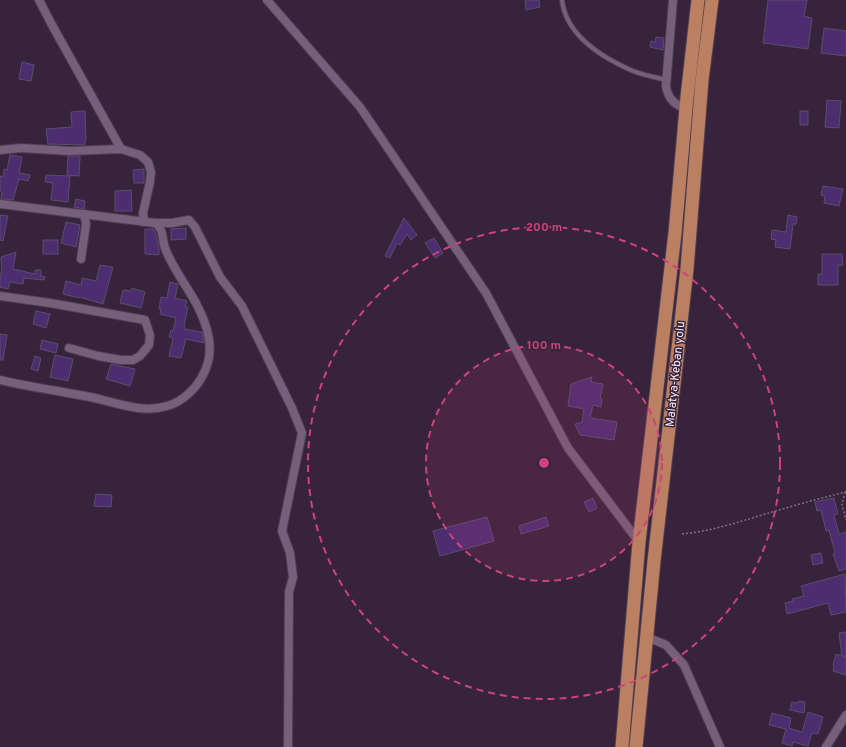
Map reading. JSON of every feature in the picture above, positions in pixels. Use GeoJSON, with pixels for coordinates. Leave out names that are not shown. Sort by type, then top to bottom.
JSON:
{"type":"FeatureCollection","features":[{"type":"Feature","properties":{"kind":"highway","name":"Malatya-Keban yolu"},"geometry":{"type":"LineString","coordinates":[[622,747],[632,610],[675,233],[686,109],[698,0]]}},
{"type":"Feature","properties":{"kind":"highway","name":"Malatya-Keban yolu"},"geometry":{"type":"LineString","coordinates":[[636,747],[654,561],[687,269],[702,80],[712,0]]}},
{"type":"Feature","properties":{"kind":"street"},"geometry":{"type":"LineString","coordinates":[[40,0],[52,25],[121,149]]}},
{"type":"Feature","properties":{"kind":"street"},"geometry":{"type":"LineString","coordinates":[[267,0],[364,113],[486,293],[568,448],[639,542]]}},
{"type":"Feature","properties":{"kind":"street"},"geometry":{"type":"LineString","coordinates":[[673,0],[667,94],[677,106],[686,109]]}},
{"type":"Feature","properties":{"kind":"street"},"geometry":{"type":"LineString","coordinates":[[0,150],[21,148],[70,151],[121,149],[140,155],[148,162],[151,172],[143,213],[144,222]]}},
{"type":"Feature","properties":{"kind":"street"},"geometry":{"type":"LineString","coordinates":[[0,204],[155,223],[172,223],[189,220],[195,227],[220,277],[242,306],[292,408],[302,432],[282,531],[290,553],[292,577],[289,592],[288,747]]}},
{"type":"Feature","properties":{"kind":"street"},"geometry":{"type":"LineString","coordinates":[[81,259],[86,224],[84,214]]}},
{"type":"Feature","properties":{"kind":"street"},"geometry":{"type":"LineString","coordinates":[[0,380],[127,406],[144,408],[168,406],[181,400],[191,392],[200,381],[206,369],[210,346],[209,336],[199,310],[164,247],[160,228],[155,223]]}},
{"type":"Feature","properties":{"kind":"street"},"geometry":{"type":"LineString","coordinates":[[0,296],[50,302],[145,320],[150,335],[149,345],[140,356],[133,360],[121,360],[98,356],[69,348]]}},
{"type":"Feature","properties":{"kind":"street"},"geometry":{"type":"LineString","coordinates":[[647,637],[666,645],[684,665],[720,747]]}},
{"type":"Feature","properties":{"kind":"street"},"geometry":{"type":"LineString","coordinates":[[826,747],[846,715]]}},
{"type":"Feature","properties":{"kind":"lane"},"geometry":{"type":"LineString","coordinates":[[562,0],[563,8],[568,21],[586,43],[600,54],[635,72],[667,80]]}},
{"type":"Feature","properties":{"kind":"path"},"geometry":{"type":"LineString","coordinates":[[846,492],[842,506],[846,520]]}},
{"type":"Feature","properties":{"kind":"path"},"geometry":{"type":"LineString","coordinates":[[682,534],[701,532],[742,522],[807,502],[846,492]]}},
{"type":"Feature","properties":{"kind":"building"},"geometry":{"type":"Polygon","coordinates":[[[525,0],[539,0],[540,7],[526,10],[525,0]]]}},
{"type":"Feature","properties":{"kind":"building"},"geometry":{"type":"Polygon","coordinates":[[[768,0],[807,0],[804,16],[812,18],[808,49],[763,43],[768,0]]]}},
{"type":"Feature","properties":{"kind":"building"},"geometry":{"type":"Polygon","coordinates":[[[824,28],[846,31],[846,56],[821,53],[824,28]]]}},
{"type":"Feature","properties":{"kind":"building"},"geometry":{"type":"Polygon","coordinates":[[[656,37],[664,38],[663,50],[650,47],[651,41],[655,42],[656,37]]]}},
{"type":"Feature","properties":{"kind":"building"},"geometry":{"type":"Polygon","coordinates":[[[22,62],[34,65],[31,81],[19,79],[22,62]]]}},
{"type":"Feature","properties":{"kind":"building"},"geometry":{"type":"Polygon","coordinates":[[[827,100],[841,101],[839,128],[825,127],[827,100]]]}},
{"type":"Feature","properties":{"kind":"building"},"geometry":{"type":"Polygon","coordinates":[[[85,111],[85,145],[48,144],[46,129],[72,127],[71,112],[85,111]]]}},
{"type":"Feature","properties":{"kind":"building"},"geometry":{"type":"Polygon","coordinates":[[[800,111],[808,111],[808,125],[800,125],[800,111]]]}},
{"type":"Feature","properties":{"kind":"building"},"geometry":{"type":"Polygon","coordinates":[[[10,155],[22,157],[19,173],[30,175],[28,181],[19,179],[13,200],[1,199],[2,192],[0,191],[0,176],[3,177],[4,169],[7,170],[10,155]]]}},
{"type":"Feature","properties":{"kind":"building"},"geometry":{"type":"Polygon","coordinates":[[[68,156],[80,156],[79,176],[67,175],[68,156]]]}},
{"type":"Feature","properties":{"kind":"building"},"geometry":{"type":"Polygon","coordinates":[[[144,169],[144,183],[134,183],[133,170],[144,169]]]}},
{"type":"Feature","properties":{"kind":"building"},"geometry":{"type":"Polygon","coordinates":[[[46,175],[70,176],[68,202],[51,200],[53,183],[45,182],[46,175]]]}},
{"type":"Feature","properties":{"kind":"building"},"geometry":{"type":"Polygon","coordinates":[[[823,186],[843,189],[839,206],[824,203],[825,196],[821,195],[823,186]]]}},
{"type":"Feature","properties":{"kind":"building"},"geometry":{"type":"Polygon","coordinates":[[[131,190],[132,211],[115,211],[115,191],[131,190]]]}},
{"type":"Feature","properties":{"kind":"building"},"geometry":{"type":"Polygon","coordinates":[[[76,199],[85,201],[84,209],[74,207],[76,199]]]}},
{"type":"Feature","properties":{"kind":"building"},"geometry":{"type":"Polygon","coordinates":[[[0,215],[8,216],[3,241],[0,240],[0,215]]]}},
{"type":"Feature","properties":{"kind":"building"},"geometry":{"type":"Polygon","coordinates":[[[788,215],[797,217],[796,224],[793,224],[790,249],[775,247],[776,240],[771,239],[772,230],[786,232],[788,215]]]}},
{"type":"Feature","properties":{"kind":"building"},"geometry":{"type":"Polygon","coordinates":[[[404,218],[417,235],[411,240],[407,234],[400,245],[397,243],[390,258],[385,256],[404,218]]]}},
{"type":"Feature","properties":{"kind":"building"},"geometry":{"type":"Polygon","coordinates":[[[66,222],[80,225],[76,247],[61,243],[66,222]]]}},
{"type":"Feature","properties":{"kind":"building"},"geometry":{"type":"Polygon","coordinates":[[[186,228],[186,239],[171,240],[171,229],[186,228]]]}},
{"type":"Feature","properties":{"kind":"building"},"geometry":{"type":"Polygon","coordinates":[[[145,229],[153,229],[155,232],[159,247],[159,255],[145,254],[145,229]]]}},
{"type":"Feature","properties":{"kind":"building"},"geometry":{"type":"Polygon","coordinates":[[[434,238],[443,253],[435,258],[425,243],[434,238]]]}},
{"type":"Feature","properties":{"kind":"building"},"geometry":{"type":"Polygon","coordinates":[[[43,240],[58,240],[58,254],[43,254],[43,240]]]}},
{"type":"Feature","properties":{"kind":"building"},"geometry":{"type":"Polygon","coordinates":[[[16,252],[13,269],[35,274],[35,270],[41,270],[41,276],[45,277],[44,280],[24,278],[23,284],[10,282],[8,289],[0,287],[0,273],[2,274],[1,257],[16,252]]]}},
{"type":"Feature","properties":{"kind":"building"},"geometry":{"type":"Polygon","coordinates":[[[822,254],[842,254],[843,265],[838,265],[838,285],[818,285],[818,274],[822,274],[822,254]]]}},
{"type":"Feature","properties":{"kind":"building"},"geometry":{"type":"Polygon","coordinates":[[[100,265],[113,267],[103,304],[63,294],[66,281],[81,285],[82,278],[96,281],[100,265]]]}},
{"type":"Feature","properties":{"kind":"building"},"geometry":{"type":"Polygon","coordinates":[[[170,282],[178,284],[175,298],[187,301],[185,307],[188,307],[184,329],[202,332],[204,343],[186,339],[181,358],[169,356],[173,338],[169,337],[171,330],[173,331],[176,318],[160,314],[161,309],[159,309],[161,297],[167,298],[170,282]]]}},
{"type":"Feature","properties":{"kind":"building"},"geometry":{"type":"Polygon","coordinates":[[[132,288],[145,292],[141,308],[120,303],[123,290],[131,291],[132,288]]]}},
{"type":"Feature","properties":{"kind":"building"},"geometry":{"type":"Polygon","coordinates":[[[36,311],[50,314],[46,328],[33,324],[36,311]]]}},
{"type":"Feature","properties":{"kind":"building"},"geometry":{"type":"Polygon","coordinates":[[[0,334],[7,335],[3,360],[0,360],[0,334]]]}},
{"type":"Feature","properties":{"kind":"building"},"geometry":{"type":"Polygon","coordinates":[[[42,340],[58,344],[56,353],[40,349],[42,340]]]}},
{"type":"Feature","properties":{"kind":"building"},"geometry":{"type":"Polygon","coordinates":[[[55,355],[73,359],[68,381],[50,377],[55,355]]]}},
{"type":"Feature","properties":{"kind":"building"},"geometry":{"type":"Polygon","coordinates":[[[35,356],[41,358],[38,371],[31,369],[35,356]]]}},
{"type":"Feature","properties":{"kind":"building"},"geometry":{"type":"Polygon","coordinates":[[[111,364],[135,369],[130,386],[106,379],[111,364]]]}},
{"type":"Feature","properties":{"kind":"building"},"geometry":{"type":"Polygon","coordinates":[[[592,377],[591,382],[603,384],[600,399],[602,399],[601,407],[593,405],[590,418],[617,422],[614,440],[580,435],[575,424],[582,422],[584,409],[568,406],[571,384],[592,377]]]}},
{"type":"Feature","properties":{"kind":"building"},"geometry":{"type":"Polygon","coordinates":[[[96,494],[112,495],[111,507],[94,506],[96,494]]]}},
{"type":"Feature","properties":{"kind":"building"},"geometry":{"type":"Polygon","coordinates":[[[593,498],[597,508],[589,512],[584,502],[593,498]]]}},
{"type":"Feature","properties":{"kind":"building"},"geometry":{"type":"Polygon","coordinates":[[[834,498],[838,514],[834,515],[839,534],[846,532],[846,569],[839,571],[833,554],[835,553],[829,530],[826,531],[821,510],[817,511],[815,502],[834,498]]]}},
{"type":"Feature","properties":{"kind":"building"},"geometry":{"type":"Polygon","coordinates":[[[487,517],[494,541],[440,556],[433,531],[487,517]]]}},
{"type":"Feature","properties":{"kind":"building"},"geometry":{"type":"Polygon","coordinates":[[[546,517],[549,526],[521,534],[519,526],[546,517]]]}},
{"type":"Feature","properties":{"kind":"building"},"geometry":{"type":"Polygon","coordinates":[[[821,553],[823,563],[813,565],[811,555],[821,553]]]}},
{"type":"Feature","properties":{"kind":"building"},"geometry":{"type":"Polygon","coordinates":[[[845,574],[846,612],[831,615],[828,603],[787,614],[785,603],[793,601],[792,599],[804,596],[801,586],[845,574]]]}},
{"type":"Feature","properties":{"kind":"building"},"geometry":{"type":"Polygon","coordinates":[[[846,632],[846,656],[842,656],[839,633],[846,632]]]}},
{"type":"Feature","properties":{"kind":"building"},"geometry":{"type":"Polygon","coordinates":[[[836,654],[846,657],[846,675],[833,671],[836,654]]]}},
{"type":"Feature","properties":{"kind":"building"},"geometry":{"type":"Polygon","coordinates":[[[799,701],[805,702],[804,713],[790,710],[792,702],[798,703],[799,701]]]}},
{"type":"Feature","properties":{"kind":"building"},"geometry":{"type":"Polygon","coordinates":[[[808,712],[823,717],[818,734],[812,733],[808,746],[793,742],[792,746],[782,743],[786,729],[769,725],[772,713],[791,718],[789,728],[802,732],[808,712]]]}}]}
